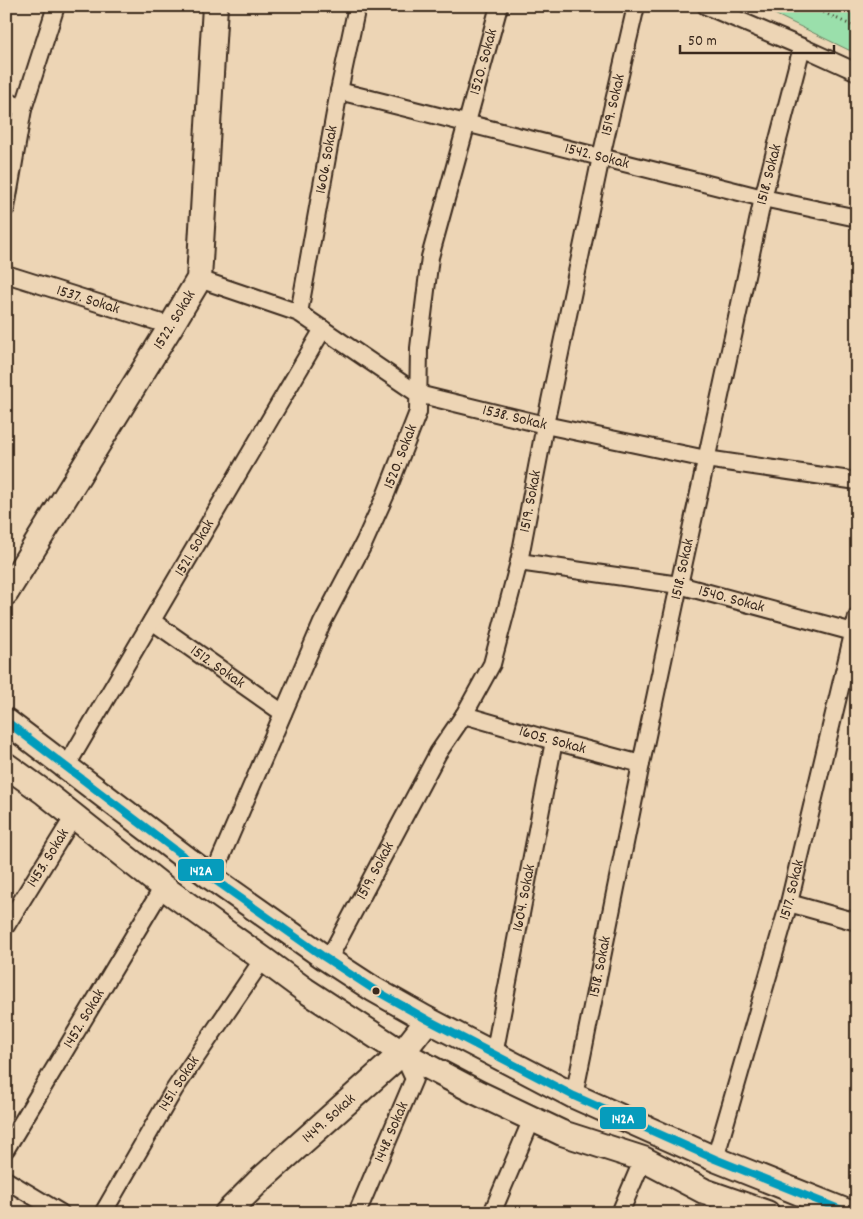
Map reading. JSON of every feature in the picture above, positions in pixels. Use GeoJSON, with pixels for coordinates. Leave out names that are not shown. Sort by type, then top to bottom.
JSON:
{"type":"FeatureCollection","features":[{"type":"Feature","properties":{"kind":"main road","name":"1522. Sokak"},"geometry":{"type":"LineString","coordinates":[[6,593],[199,279],[215,6]]}},
{"type":"Feature","properties":{"kind":"main road"},"geometry":{"type":"LineString","coordinates":[[6,721],[212,878],[328,960],[373,989],[428,1020],[574,1096],[715,1158],[850,1213]]}},
{"type":"Feature","properties":{"kind":"main road"},"geometry":{"type":"LineString","coordinates":[[6,765],[45,793],[164,887],[263,960],[305,990],[402,1053],[478,1093],[562,1133],[643,1159],[743,1209],[767,1213]]}},
{"type":"Feature","properties":{"kind":"main road","name":"1449. Sokak"},"geometry":{"type":"LineString","coordinates":[[227,1213],[258,1182],[402,1053],[428,1020]]}},
{"type":"Feature","properties":{"kind":"street"},"geometry":{"type":"LineString","coordinates":[[6,208],[23,109],[56,6]]}},
{"type":"Feature","properties":{"kind":"street","name":"1606. Sokak"},"geometry":{"type":"LineString","coordinates":[[299,313],[339,92],[357,6]]}},
{"type":"Feature","properties":{"kind":"street","name":"1520. Sokak"},"geometry":{"type":"LineString","coordinates":[[212,878],[322,623],[364,543],[386,494],[418,412],[419,348],[430,257],[499,6]]}},
{"type":"Feature","properties":{"kind":"street","name":"1519. Sokak"},"geometry":{"type":"LineString","coordinates":[[328,960],[438,753],[464,715],[492,664],[519,562],[545,425],[601,157],[636,6]]}},
{"type":"Feature","properties":{"kind":"street"},"geometry":{"type":"LineString","coordinates":[[706,6],[857,72]]}},
{"type":"Feature","properties":{"kind":"street","name":"1518. Sokak"},"geometry":{"type":"LineString","coordinates":[[574,1096],[641,764],[706,459],[763,198],[802,47]]}},
{"type":"Feature","properties":{"kind":"street","name":"1542. Sokak"},"geometry":{"type":"LineString","coordinates":[[339,92],[763,198],[857,218]]}},
{"type":"Feature","properties":{"kind":"street"},"geometry":{"type":"LineString","coordinates":[[6,100],[23,109]]}},
{"type":"Feature","properties":{"kind":"street","name":"1537. Sokak"},"geometry":{"type":"LineString","coordinates":[[6,274],[171,326]]}},
{"type":"Feature","properties":{"kind":"street","name":"1538. Sokak"},"geometry":{"type":"LineString","coordinates":[[199,279],[299,313],[418,394],[545,425],[706,459],[857,481]]}},
{"type":"Feature","properties":{"kind":"street","name":"1521. Sokak"},"geometry":{"type":"LineString","coordinates":[[66,767],[323,329]]}},
{"type":"Feature","properties":{"kind":"street","name":"1540. Sokak"},"geometry":{"type":"LineString","coordinates":[[519,562],[679,585],[855,624]]}},
{"type":"Feature","properties":{"kind":"street","name":"1512. Sokak"},"geometry":{"type":"LineString","coordinates":[[152,621],[283,713]]}},
{"type":"Feature","properties":{"kind":"street","name":"1517. Sokak"},"geometry":{"type":"LineString","coordinates":[[715,1158],[789,903],[855,624]]}},
{"type":"Feature","properties":{"kind":"street","name":"1605. Sokak"},"geometry":{"type":"LineString","coordinates":[[464,715],[641,764]]}},
{"type":"Feature","properties":{"kind":"street","name":"1604. Sokak"},"geometry":{"type":"LineString","coordinates":[[494,1055],[554,741]]}},
{"type":"Feature","properties":{"kind":"street","name":"1453. Sokak"},"geometry":{"type":"LineString","coordinates":[[6,926],[74,816]]}},
{"type":"Feature","properties":{"kind":"street","name":"1452. Sokak"},"geometry":{"type":"LineString","coordinates":[[6,1149],[164,887]]}},
{"type":"Feature","properties":{"kind":"street"},"geometry":{"type":"LineString","coordinates":[[789,903],[857,922]]}},
{"type":"Feature","properties":{"kind":"street","name":"1451. Sokak"},"geometry":{"type":"LineString","coordinates":[[103,1213],[174,1090],[263,960]]}},
{"type":"Feature","properties":{"kind":"street","name":"1448. Sokak"},"geometry":{"type":"LineString","coordinates":[[358,1213],[414,1079],[402,1053]]}},
{"type":"Feature","properties":{"kind":"street"},"geometry":{"type":"LineString","coordinates":[[492,1213],[532,1118]]}},
{"type":"Feature","properties":{"kind":"street"},"geometry":{"type":"LineString","coordinates":[[620,1213],[643,1159]]}},
{"type":"Feature","properties":{"kind":"street"},"geometry":{"type":"LineString","coordinates":[[6,1180],[61,1213]]}},
{"type":"Feature","properties":{"kind":"path"},"geometry":{"type":"LineString","coordinates":[[810,6],[857,28]]}},
{"type":"Feature","properties":{"kind":"green space"},"geometry":{"type":"Polygon","coordinates":[[[757,6],[857,6],[857,54],[760,7],[757,6]]]}},
{"type":"Feature","properties":{"kind":"transit line","name":"142A"},"geometry":{"type":"LineString","coordinates":[[6,721],[212,878],[373,989],[428,1020],[574,1096],[715,1159],[849,1213]]}}]}
